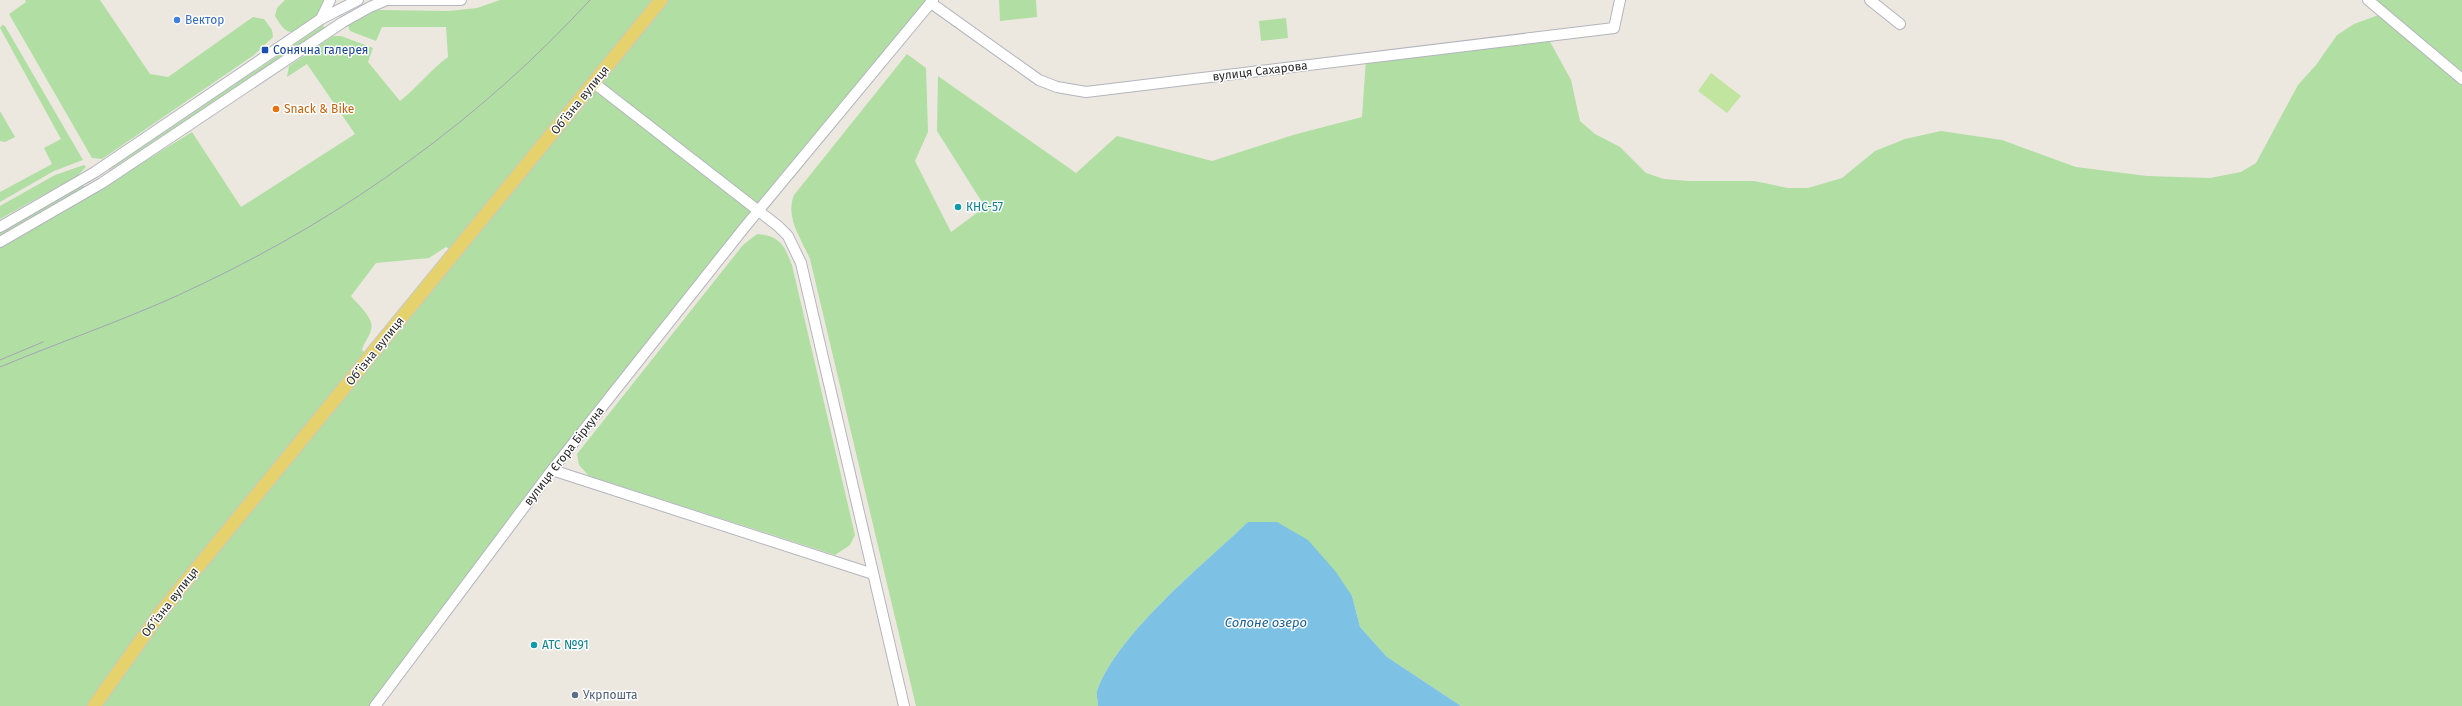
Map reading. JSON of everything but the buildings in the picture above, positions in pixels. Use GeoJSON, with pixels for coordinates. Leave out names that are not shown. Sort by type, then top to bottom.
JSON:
{"type":"FeatureCollection","features":[{"type":"Feature","properties":{"kind":"main road","name":"Обʼїзна вулиця"},"geometry":{"type":"LineString","coordinates":[[94,706],[161,612],[661,0]]}},
{"type":"Feature","properties":{"kind":"street"},"geometry":{"type":"LineString","coordinates":[[321,19],[330,0]]}},
{"type":"Feature","properties":{"kind":"street"},"geometry":{"type":"LineString","coordinates":[[0,227],[95,172],[321,19],[358,0]]}},
{"type":"Feature","properties":{"kind":"street"},"geometry":{"type":"LineString","coordinates":[[0,242],[102,184],[343,22],[370,6],[387,0],[461,0]]}},
{"type":"Feature","properties":{"kind":"street","name":"вулиця Сахарова"},"geometry":{"type":"LineString","coordinates":[[932,1],[1039,80],[1057,87],[1086,92],[1614,28],[1620,0]]}},
{"type":"Feature","properties":{"kind":"street"},"geometry":{"type":"LineString","coordinates":[[1870,0],[1900,24]]}},
{"type":"Feature","properties":{"kind":"street"},"geometry":{"type":"LineString","coordinates":[[2368,0],[2462,79]]}},
{"type":"Feature","properties":{"kind":"street","name":"вулиця Єгора Біркуна"},"geometry":{"type":"LineString","coordinates":[[375,706],[552,470],[759,210],[932,1]]}},
{"type":"Feature","properties":{"kind":"street"},"geometry":{"type":"LineString","coordinates":[[594,83],[759,210],[788,236],[802,263],[904,706]]}},
{"type":"Feature","properties":{"kind":"street"},"geometry":{"type":"LineString","coordinates":[[95,172],[102,184]]}},
{"type":"Feature","properties":{"kind":"street"},"geometry":{"type":"LineString","coordinates":[[552,470],[873,574]]}},
{"type":"Feature","properties":{"kind":"green space"},"geometry":{"type":"Polygon","coordinates":[[[25,0],[100,0],[150,74],[168,77],[253,17],[264,19],[272,30],[273,37],[254,55],[102,159],[92,158],[9,14],[26,2],[25,0]]]}},
{"type":"Feature","properties":{"kind":"green space"},"geometry":{"type":"Polygon","coordinates":[[[285,0],[325,0],[318,15],[295,32],[291,32],[283,28],[275,16],[277,8],[285,0]]]}},
{"type":"Feature","properties":{"kind":"green space"},"geometry":{"type":"Polygon","coordinates":[[[500,0],[933,0],[744,228],[375,706],[0,706],[0,247],[66,210],[192,132],[241,207],[355,134],[307,64],[287,77],[289,66],[333,36],[341,36],[373,48],[368,62],[400,101],[435,67],[448,57],[446,27],[382,27],[376,41],[350,31],[348,25],[377,10],[449,11],[477,8],[500,0]],[[446,247],[429,258],[376,263],[351,296],[368,316],[372,325],[362,350],[370,358],[456,252],[446,247]]]}},
{"type":"Feature","properties":{"kind":"green space"},"geometry":{"type":"Polygon","coordinates":[[[999,0],[1036,0],[1037,17],[1000,21],[999,0]]]}},
{"type":"Feature","properties":{"kind":"green space"},"geometry":{"type":"Polygon","coordinates":[[[2368,0],[2462,0],[2462,706],[1461,706],[1387,657],[1360,627],[1352,596],[1248,522],[1186,579],[1142,623],[1123,646],[1108,669],[1097,691],[1098,706],[916,706],[810,259],[795,228],[791,212],[794,195],[907,54],[926,68],[928,132],[915,161],[951,232],[985,207],[937,131],[938,76],[1076,173],[1117,136],[1212,161],[1293,135],[1362,117],[1366,59],[1548,38],[1571,80],[1580,121],[1595,134],[1620,147],[1646,173],[1664,179],[1689,181],[1754,181],[1788,188],[1808,188],[1842,178],[1875,151],[1905,139],[1941,131],[2002,140],[2076,167],[2147,176],[2210,178],[2241,172],[2256,163],[2298,85],[2316,65],[2337,35],[2354,24],[2384,13],[2368,0]]]}},
{"type":"Feature","properties":{"kind":"green space"},"geometry":{"type":"Polygon","coordinates":[[[1286,18],[1288,38],[1261,41],[1259,21],[1286,18]]]}},
{"type":"Feature","properties":{"kind":"green space"},"geometry":{"type":"Polygon","coordinates":[[[2,25],[5,26],[83,160],[54,171],[0,202],[0,192],[52,164],[44,148],[61,139],[0,28],[2,25]]]}},
{"type":"Feature","properties":{"kind":"green space"},"geometry":{"type":"Polygon","coordinates":[[[323,25],[325,29],[109,171],[110,169],[323,25]]]}},
{"type":"Feature","properties":{"kind":"green space"},"geometry":{"type":"Polygon","coordinates":[[[1711,73],[1741,96],[1727,113],[1698,91],[1711,73]]]}},
{"type":"Feature","properties":{"kind":"green space"},"geometry":{"type":"Polygon","coordinates":[[[0,111],[15,137],[5,142],[0,141],[0,111]]]}},
{"type":"Feature","properties":{"kind":"green space"},"geometry":{"type":"Polygon","coordinates":[[[84,165],[86,167],[77,176],[0,219],[0,206],[55,175],[84,165]]]}},
{"type":"Feature","properties":{"kind":"green space"},"geometry":{"type":"Polygon","coordinates":[[[83,185],[85,187],[0,237],[0,232],[83,185]]]}},
{"type":"Feature","properties":{"kind":"green space"},"geometry":{"type":"Polygon","coordinates":[[[757,234],[776,239],[783,247],[792,265],[855,535],[850,545],[835,555],[589,476],[579,465],[577,454],[743,245],[757,234]]]}},
{"type":"Feature","properties":{"kind":"water","name":"Солоне озеро"},"geometry":{"type":"Polygon","coordinates":[[[1248,522],[1277,522],[1308,540],[1336,572],[1352,596],[1360,627],[1387,657],[1461,706],[1098,706],[1097,691],[1108,669],[1123,646],[1142,623],[1186,579],[1248,522]]]}},
{"type":"Feature","properties":{"kind":"tram line"},"geometry":{"type":"LineString","coordinates":[[0,367],[177,296],[256,257],[309,227],[360,195],[458,124],[548,43],[590,0]]}},
{"type":"Feature","properties":{"kind":"tram line"},"geometry":{"type":"LineString","coordinates":[[0,360],[43,342]]}},
{"type":"Feature","properties":{"kind":"place","name":"Вектор"},"geometry":{"type":"Point","coordinates":[177,20]}},
{"type":"Feature","properties":{"kind":"place","name":"Сонячна галерея"},"geometry":{"type":"Point","coordinates":[265,50]}},
{"type":"Feature","properties":{"kind":"place","name":"Snack & Bike"},"geometry":{"type":"Point","coordinates":[276,109]}},
{"type":"Feature","properties":{"kind":"place","name":"КНС-57"},"geometry":{"type":"Point","coordinates":[958,207]}},
{"type":"Feature","properties":{"kind":"place","name":"АТС №91"},"geometry":{"type":"Point","coordinates":[534,645]}},
{"type":"Feature","properties":{"kind":"place","name":"Укрпошта"},"geometry":{"type":"Point","coordinates":[575,695]}}]}
